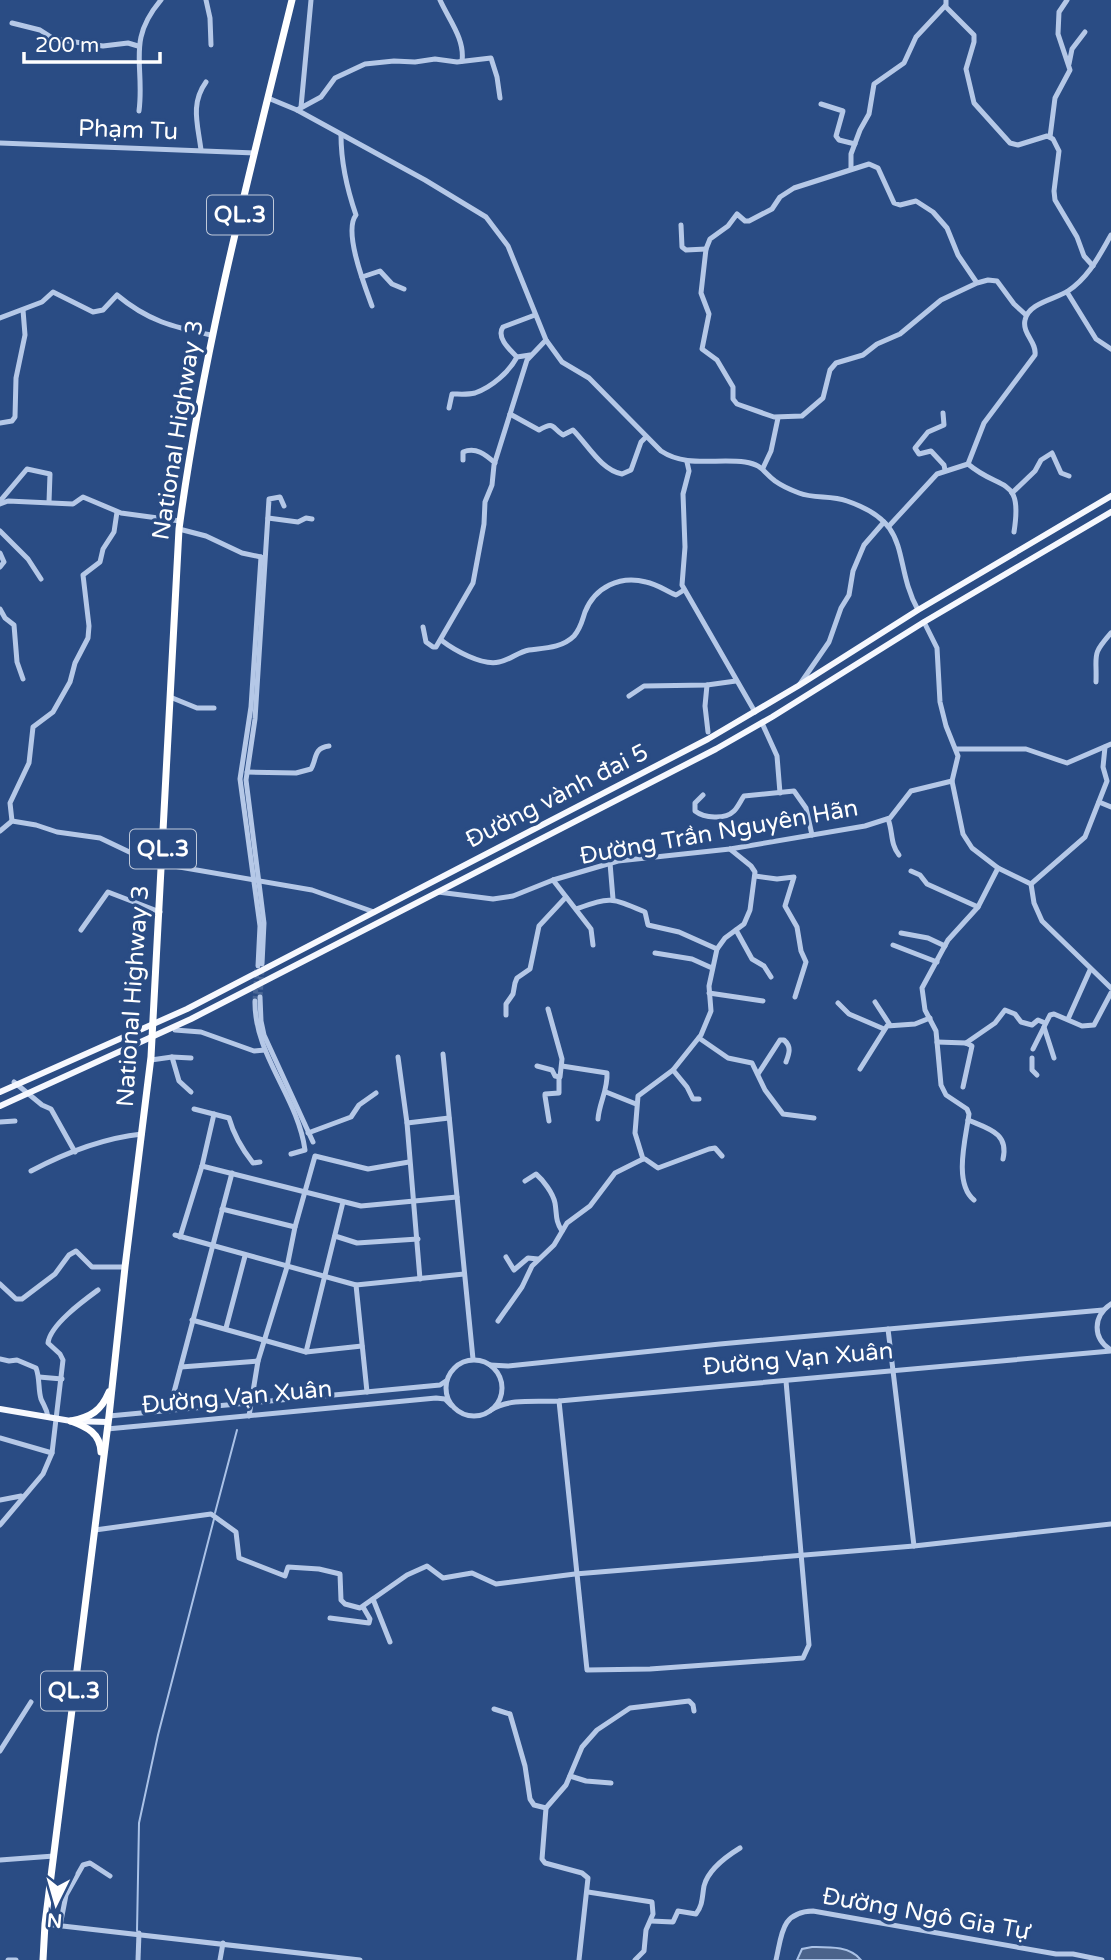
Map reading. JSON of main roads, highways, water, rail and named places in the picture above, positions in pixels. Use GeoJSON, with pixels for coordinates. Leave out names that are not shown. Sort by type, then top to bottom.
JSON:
{"type":"FeatureCollection","features":[{"type":"Feature","properties":{"kind":"highway","name":"National Highway 3"},"geometry":{"type":"LineString","coordinates":[[43,1960],[45,1924],[151,1060],[179,525],[189,451],[211,335],[292,0]]}},
{"type":"Feature","properties":{"kind":"highway"},"geometry":{"type":"LineString","coordinates":[[71,1421],[96,1412],[103,1405],[112,1385]]}},
{"type":"Feature","properties":{"kind":"highway"},"geometry":{"type":"LineString","coordinates":[[71,1421],[92,1430],[98,1437],[102,1470]]}},
{"type":"Feature","properties":{"kind":"main road","name":"Đường vành đai 5"},"geometry":{"type":"LineString","coordinates":[[0,1092],[187,1009],[708,739],[1111,496]]}},
{"type":"Feature","properties":{"kind":"main road","name":"Đường vành đai 5"},"geometry":{"type":"LineString","coordinates":[[0,1106],[191,1019],[716,749],[1111,512]]}},
{"type":"Feature","properties":{"kind":"main road"},"geometry":{"type":"LineString","coordinates":[[918,610],[924,622]]}},
{"type":"Feature","properties":{"kind":"main road","name":"Đường Vạn Xuân"},"geometry":{"type":"LineString","coordinates":[[0,1409],[71,1421],[108,1422]]}},
{"type":"Feature","properties":{"kind":"water"},"geometry":{"type":"Polygon","coordinates":[[[812,1947],[845,1950],[861,1960],[797,1960],[802,1949],[812,1947]]]}},
{"type":"Feature","properties":{"kind":"waterway"},"geometry":{"type":"LineString","coordinates":[[215,1513],[237,1430]]}},
{"type":"Feature","properties":{"kind":"waterway"},"geometry":{"type":"LineString","coordinates":[[137,1931],[139,1823],[158,1735],[214,1519]]}},
{"type":"Feature","properties":{"kind":"tunnel"},"geometry":{"type":"LineString","coordinates":[[255,1001],[257,969]]}},
{"type":"Feature","properties":{"kind":"tunnel"},"geometry":{"type":"LineString","coordinates":[[260,997],[262,969]]}}]}
